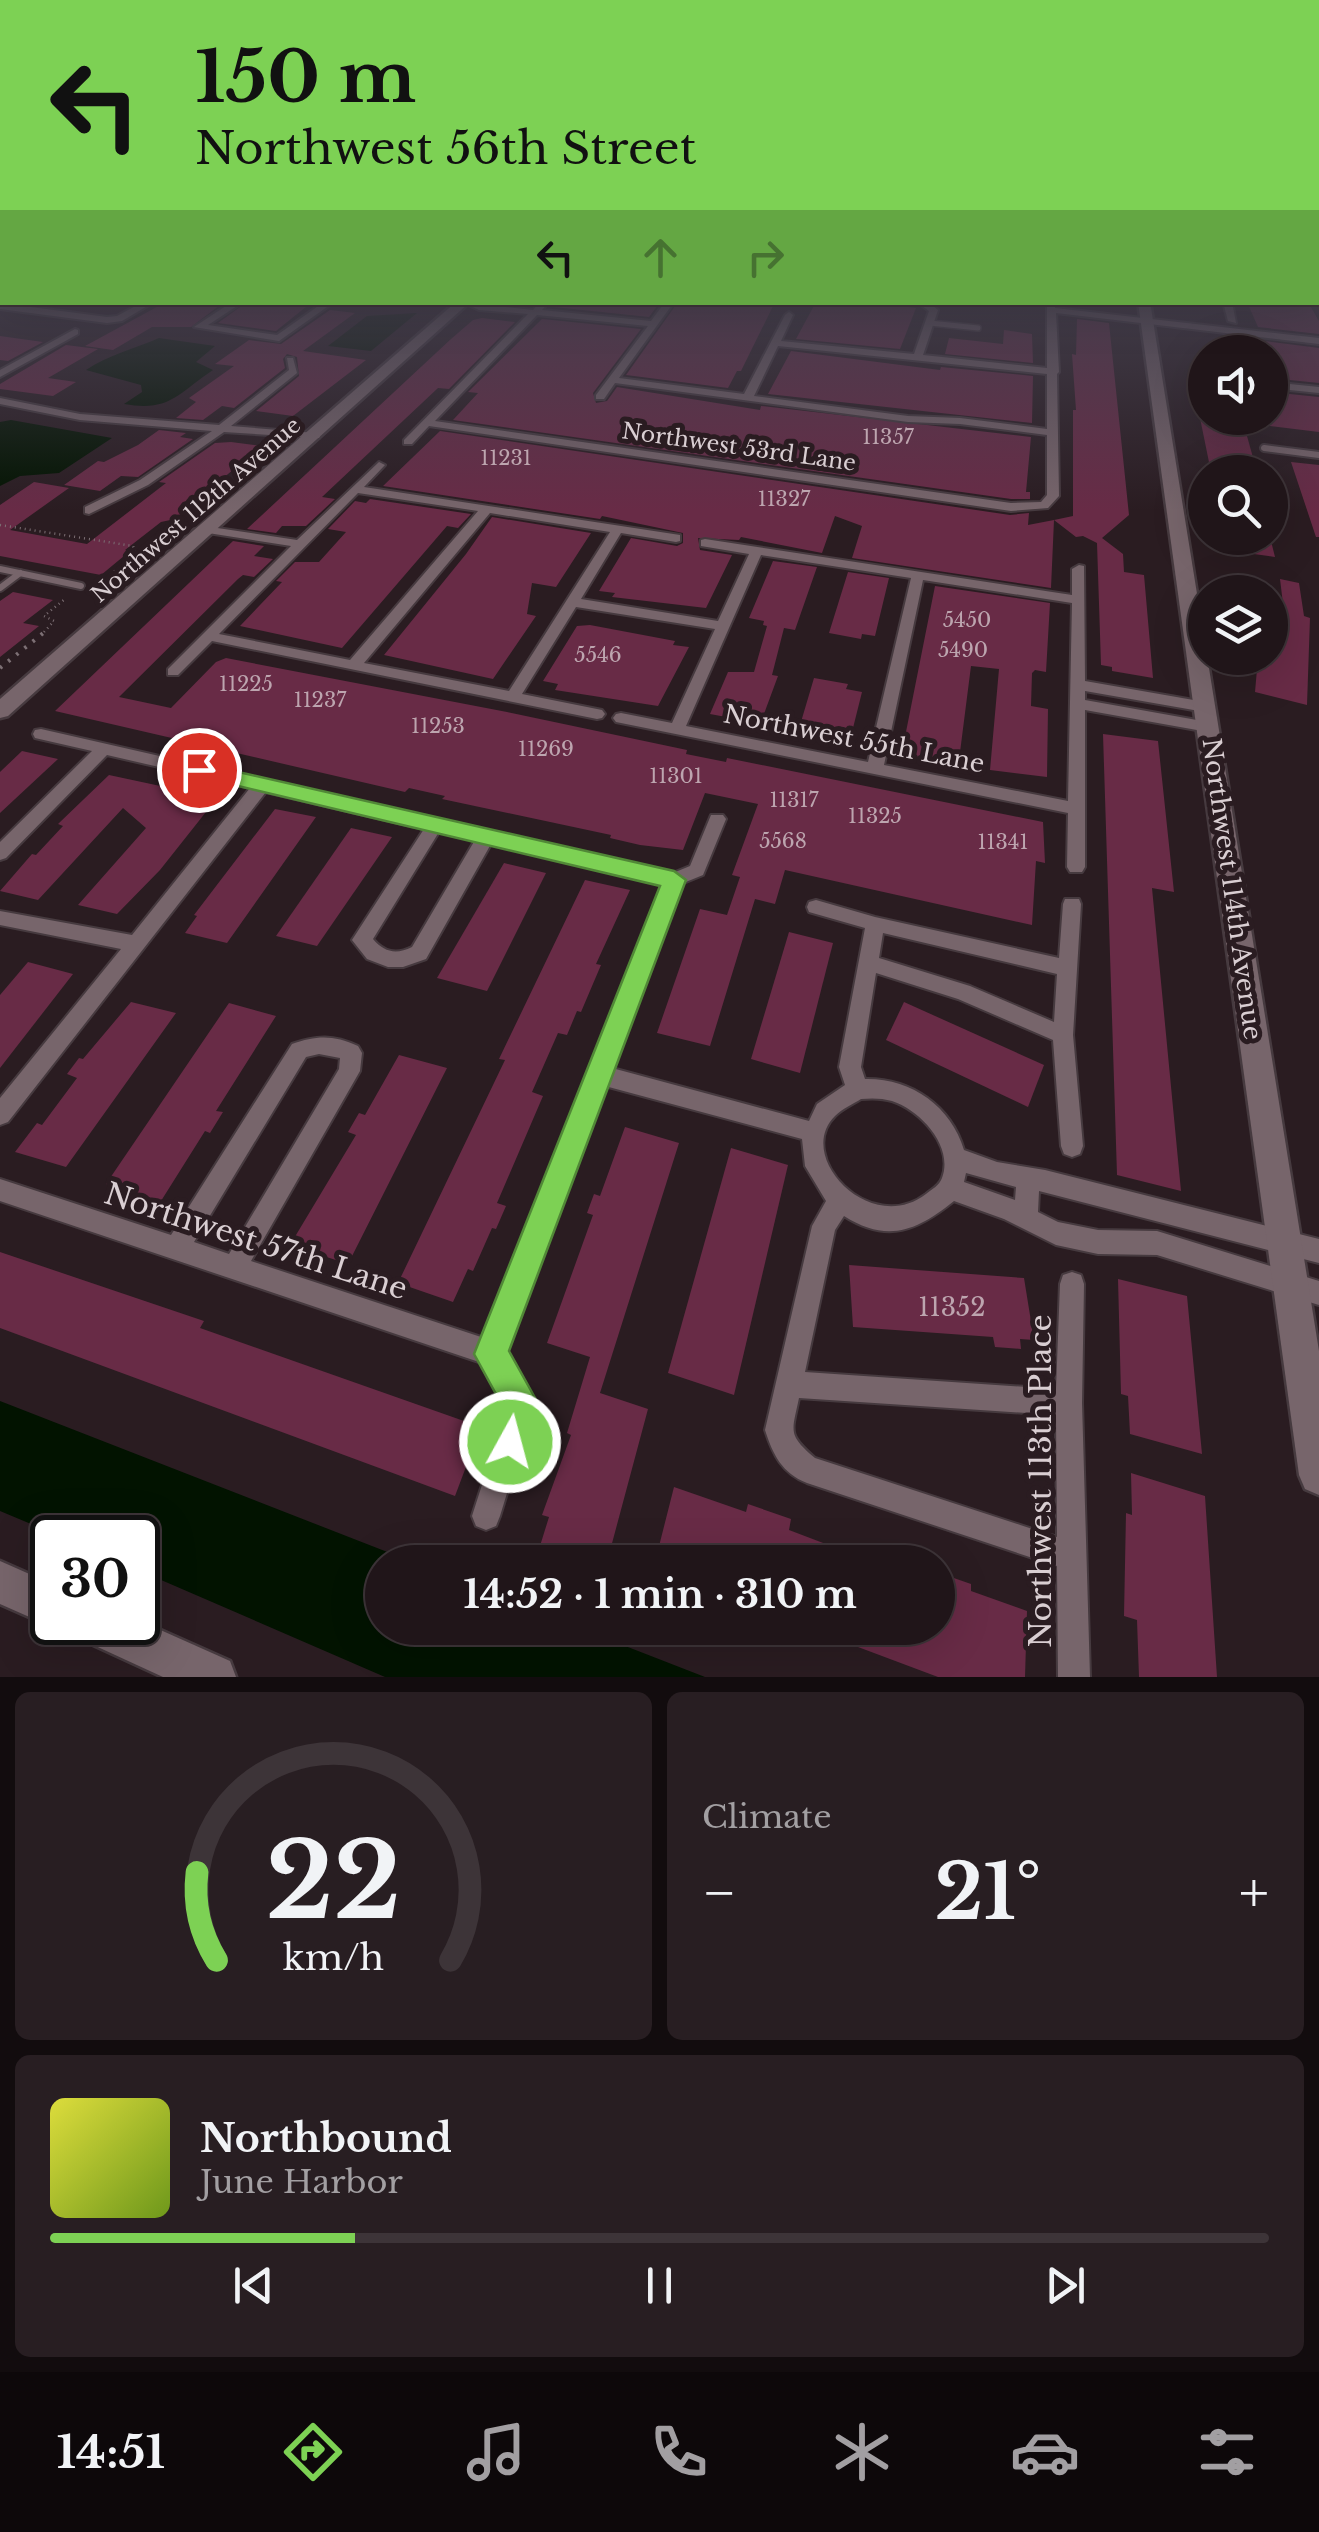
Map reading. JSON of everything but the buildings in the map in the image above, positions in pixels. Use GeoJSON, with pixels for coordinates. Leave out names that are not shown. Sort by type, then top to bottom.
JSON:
{"type":"FeatureCollection","features":[{"type":"Feature","properties":{"kind":"street"},"geometry":{"type":"LineString","coordinates":[[0,374],[33,355]]}},
{"type":"Feature","properties":{"kind":"street","name":"Northwest 112th Avenue"},"geometry":{"type":"LineString","coordinates":[[0,711],[406,355]]}},
{"type":"Feature","properties":{"kind":"street"},"geometry":{"type":"LineString","coordinates":[[408,442],[494,355]]}},
{"type":"Feature","properties":{"kind":"street"},"geometry":{"type":"LineString","coordinates":[[600,397],[631,355]]}},
{"type":"Feature","properties":{"kind":"street"},"geometry":{"type":"LineString","coordinates":[[748,397],[770,355]]}},
{"type":"Feature","properties":{"kind":"street"},"geometry":{"type":"LineString","coordinates":[[900,355],[1054,372]]}},
{"type":"Feature","properties":{"kind":"street"},"geometry":{"type":"LineString","coordinates":[[612,380],[1054,433],[1053,355]]}},
{"type":"Feature","properties":{"kind":"street","name":"Northwest 114th Avenue"},"geometry":{"type":"LineString","coordinates":[[1151,355],[1284,1242],[1305,1289],[1319,1475]]}},
{"type":"Feature","properties":{"kind":"street"},"geometry":{"type":"LineString","coordinates":[[89,510],[128,495],[221,426],[294,371],[290,360]]}},
{"type":"Feature","properties":{"kind":"street"},"geometry":{"type":"LineString","coordinates":[[1288,387],[1319,390]]}},
{"type":"Feature","properties":{"kind":"street"},"geometry":{"type":"LineString","coordinates":[[0,400],[80,417],[316,436]]}},
{"type":"Feature","properties":{"kind":"street","name":"Northwest 53rd Lane"},"geometry":{"type":"LineString","coordinates":[[428,423],[1011,507],[1044,505],[1053,496],[1054,433]]}},
{"type":"Feature","properties":{"kind":"street"},"geometry":{"type":"LineString","coordinates":[[173,672],[380,464]]}},
{"type":"Feature","properties":{"kind":"street"},"geometry":{"type":"LineString","coordinates":[[356,488],[676,538]]}},
{"type":"Feature","properties":{"kind":"street"},"geometry":{"type":"LineString","coordinates":[[354,665],[487,509]]}},
{"type":"Feature","properties":{"kind":"street"},"geometry":{"type":"LineString","coordinates":[[208,529],[300,544]]}},
{"type":"Feature","properties":{"kind":"street"},"geometry":{"type":"LineString","coordinates":[[513,697],[618,529]]}},
{"type":"Feature","properties":{"kind":"street"},"geometry":{"type":"LineString","coordinates":[[705,542],[1079,600]]}},
{"type":"Feature","properties":{"kind":"street"},"geometry":{"type":"LineString","coordinates":[[676,730],[757,550]]}},
{"type":"Feature","properties":{"kind":"street"},"geometry":{"type":"LineString","coordinates":[[1076,867],[1079,569]]}},
{"type":"Feature","properties":{"kind":"street"},"geometry":{"type":"LineString","coordinates":[[875,769],[918,575]]}},
{"type":"Feature","properties":{"kind":"street"},"geometry":{"type":"LineString","coordinates":[[572,602],[723,626]]}},
{"type":"Feature","properties":{"kind":"street"},"geometry":{"type":"LineString","coordinates":[[209,636],[597,714]]}},
{"type":"Feature","properties":{"kind":"street"},"geometry":{"type":"LineString","coordinates":[[1080,685],[1206,717]]}},
{"type":"Feature","properties":{"kind":"street"},"geometry":{"type":"LineString","coordinates":[[1080,704],[1206,717]]}},
{"type":"Feature","properties":{"kind":"street","name":"Northwest 55th Lane"},"geometry":{"type":"LineString","coordinates":[[621,718],[1077,809]]}},
{"type":"Feature","properties":{"kind":"street"},"geometry":{"type":"LineString","coordinates":[[41,734],[674,880],[697,870],[717,819]]}},
{"type":"Feature","properties":{"kind":"street"},"geometry":{"type":"LineString","coordinates":[[0,854],[104,748]]}},
{"type":"Feature","properties":{"kind":"street"},"geometry":{"type":"LineString","coordinates":[[0,1115],[262,785]]}},
{"type":"Feature","properties":{"kind":"street"},"geometry":{"type":"LineString","coordinates":[[436,825],[362,940],[369,951],[382,958],[403,962],[419,953],[486,836]]}},
{"type":"Feature","properties":{"kind":"street"},"geometry":{"type":"LineString","coordinates":[[486,1516],[521,1405],[491,1354],[674,880]]}},
{"type":"Feature","properties":{"kind":"street"},"geometry":{"type":"LineString","coordinates":[[1072,904],[1064,1035],[1072,1146]]}},
{"type":"Feature","properties":{"kind":"street"},"geometry":{"type":"LineString","coordinates":[[816,906],[875,924],[1068,968]]}},
{"type":"Feature","properties":{"kind":"street"},"geometry":{"type":"LineString","coordinates":[[0,918],[136,944]]}},
{"type":"Feature","properties":{"kind":"street"},"geometry":{"type":"LineString","coordinates":[[857,1089],[850,1067],[875,924]]}},
{"type":"Feature","properties":{"kind":"street"},"geometry":{"type":"LineString","coordinates":[[870,963],[964,992],[1064,1035]]}},
{"type":"Feature","properties":{"kind":"street"},"geometry":{"type":"LineString","coordinates":[[176,1249],[299,1050],[320,1043],[335,1044],[352,1053],[349,1070],[234,1268]]}},
{"type":"Feature","properties":{"kind":"street"},"geometry":{"type":"LineString","coordinates":[[597,1074],[813,1132]]}},
{"type":"Feature","properties":{"kind":"street"},"geometry":{"type":"LineString","coordinates":[[857,1089],[889,1090],[920,1103],[943,1127],[955,1158],[950,1188],[932,1210],[903,1221],[870,1218],[840,1201],[822,1180],[812,1156],[813,1132],[822,1112],[837,1098],[857,1089]]}},
{"type":"Feature","properties":{"kind":"street"},"geometry":{"type":"LineString","coordinates":[[955,1158],[996,1173],[1319,1251]]}},
{"type":"Feature","properties":{"kind":"street"},"geometry":{"type":"LineString","coordinates":[[1026,1218],[1028,1178]]}},
{"type":"Feature","properties":{"kind":"street"},"geometry":{"type":"LineString","coordinates":[[950,1188],[1056,1233],[1098,1242],[1157,1243],[1305,1289]]}},
{"type":"Feature","properties":{"kind":"street","name":"Northwest 57th Lane"},"geometry":{"type":"LineString","coordinates":[[0,1190],[491,1354]]}},
{"type":"Feature","properties":{"kind":"street"},"geometry":{"type":"LineString","coordinates":[[840,1201],[824,1226],[779,1430],[784,1450],[807,1470],[1073,1557]]}},
{"type":"Feature","properties":{"kind":"street","name":"Northwest 113th Place"},"geometry":{"type":"LineString","coordinates":[[1072,1284],[1069,1403],[1074,1677]]}},
{"type":"Feature","properties":{"kind":"street"},"geometry":{"type":"LineString","coordinates":[[790,1384],[1069,1403]]}},
{"type":"Feature","properties":{"kind":"street"},"geometry":{"type":"LineString","coordinates":[[0,1582],[30,1596]]}},
{"type":"Feature","properties":{"kind":"street"},"geometry":{"type":"LineString","coordinates":[[142,1645],[214,1677]]}},
{"type":"Feature","properties":{"kind":"lane"},"geometry":{"type":"LineString","coordinates":[[1264,448],[1319,455]]}},
{"type":"Feature","properties":{"kind":"lane"},"geometry":{"type":"LineString","coordinates":[[0,569],[81,586]]}},
{"type":"Feature","properties":{"kind":"lane"},"geometry":{"type":"LineString","coordinates":[[0,588],[20,573]]}},
{"type":"Feature","properties":{"kind":"shaded area"},"geometry":{"type":"Polygon","coordinates":[[[204,355],[196,362],[213,370],[163,403],[124,404],[142,392],[141,385],[86,370],[112,356],[204,355]]]}},
{"type":"Feature","properties":{"kind":"shaded area"},"geometry":{"type":"Polygon","coordinates":[[[11,420],[112,438],[59,473],[20,476],[0,486],[0,422],[11,420]]]}},
{"type":"Feature","properties":{"kind":"shaded area"},"geometry":{"type":"Polygon","coordinates":[[[0,1401],[369,1545],[365,1545],[365,1645],[623,1645],[705,1677],[385,1677],[160,1580],[160,1515],[30,1515],[30,1524],[0,1511],[0,1401]]]}},
{"type":"Feature","properties":{"kind":"route"},"geometry":{"type":"LineString","coordinates":[[199,770],[674,880],[491,1354],[521,1405],[510,1442]]}}]}
